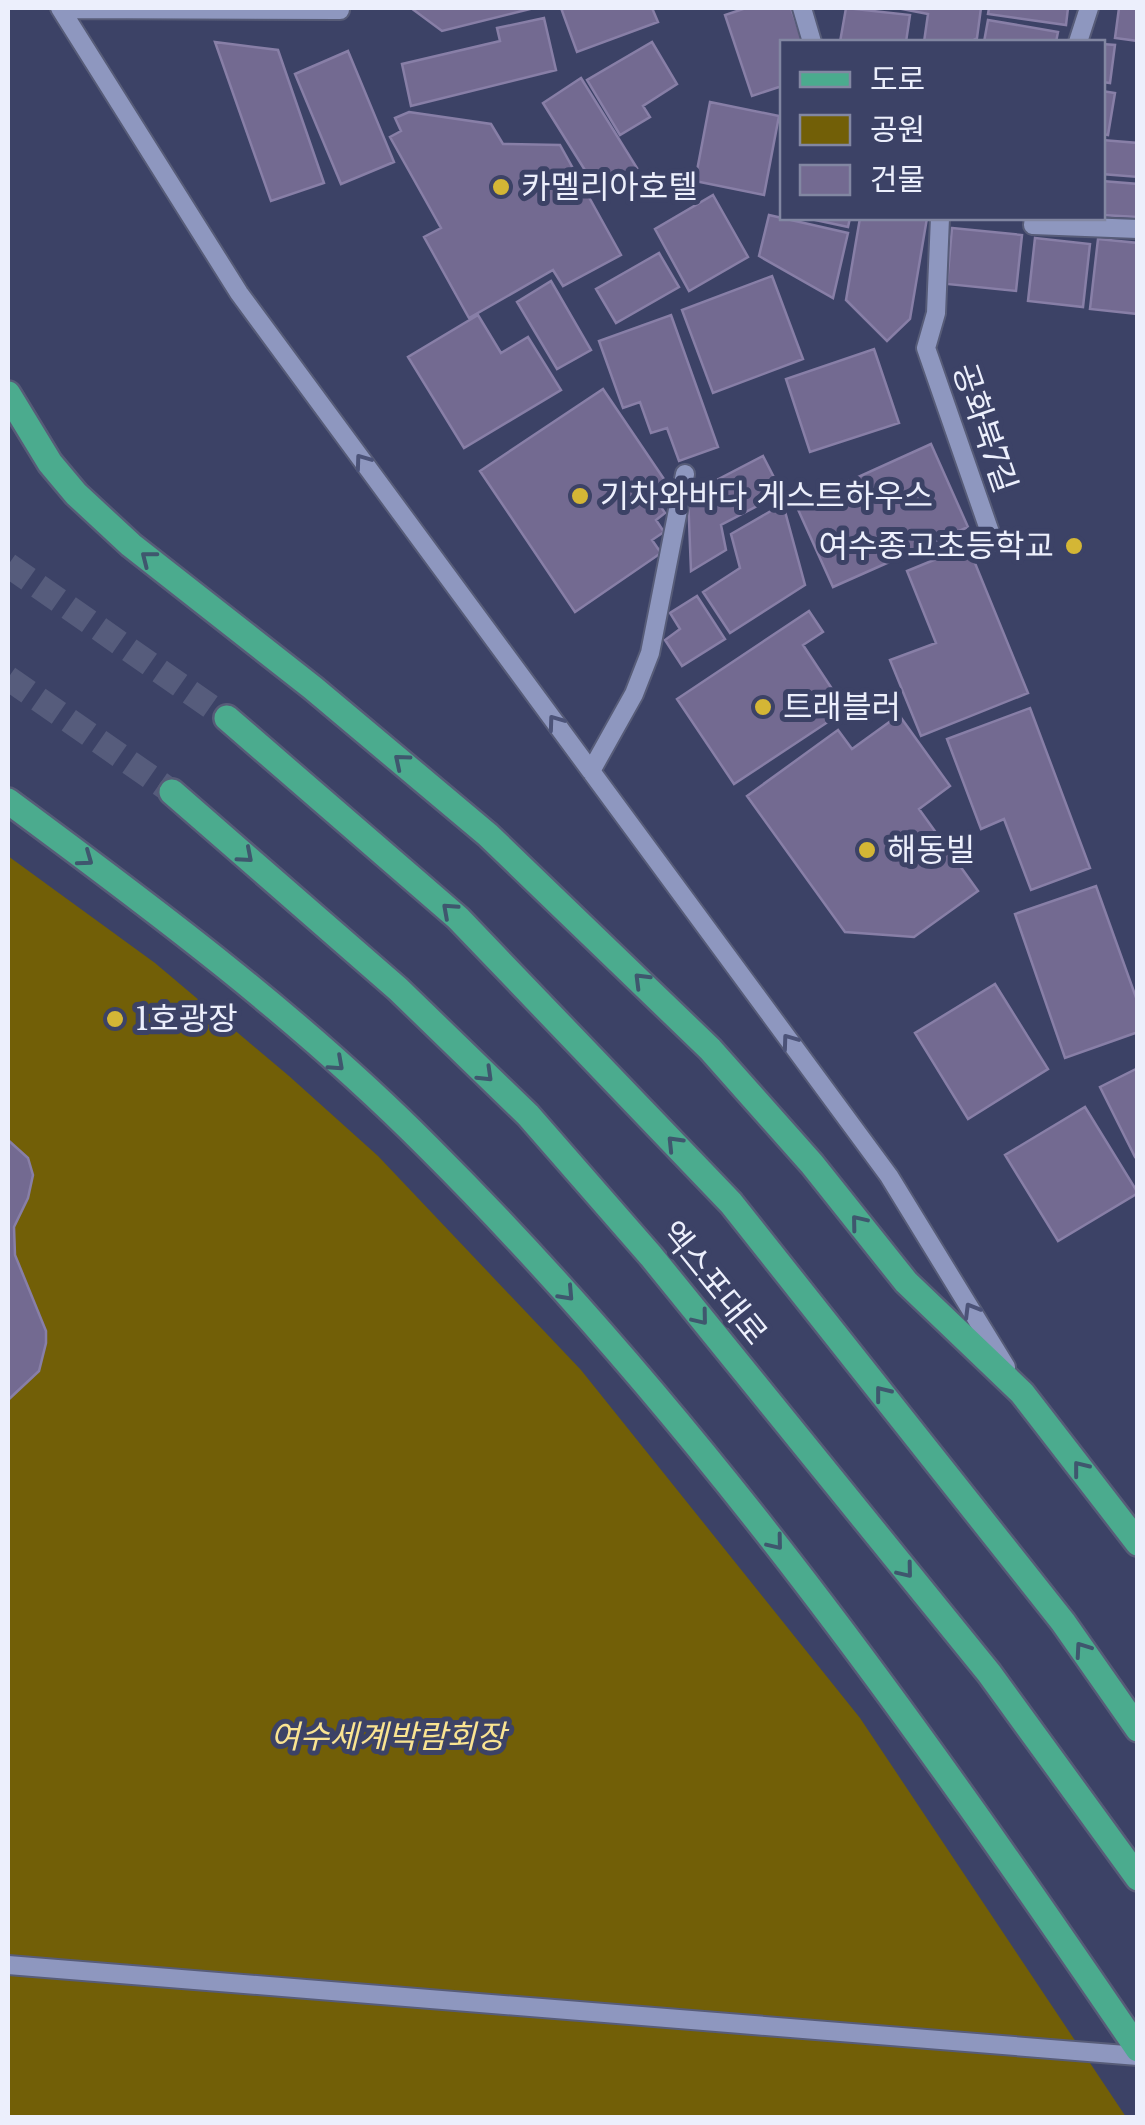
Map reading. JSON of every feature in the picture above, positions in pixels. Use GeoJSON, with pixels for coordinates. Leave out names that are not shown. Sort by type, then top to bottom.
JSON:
{"type":"FeatureCollection","features":[{"type":"Feature","properties":{"kind":"main road"},"geometry":{"type":"LineString","coordinates":[[8,394],[50,463],[90,506],[488,835],[614,954],[722,1064],[812,1164],[906,1282],[1022,1393],[1138,1543]]}},
{"type":"Feature","properties":{"kind":"main road","name":"엑스포대로"},"geometry":{"type":"LineString","coordinates":[[227,718],[458,918],[731,1202],[1063,1622],[1138,1729]]}},
{"type":"Feature","properties":{"kind":"main road","name":"엑스포대로"},"geometry":{"type":"LineString","coordinates":[[172,792],[398,989],[528,1115],[651,1256],[989,1673],[1138,1878]]}},
{"type":"Feature","properties":{"kind":"main road"},"geometry":{"type":"LineString","coordinates":[[8,801],[213,952],[427,1145],[616,1345],[798,1569],[932,1750],[1138,2053]]}},
{"type":"Feature","properties":{"kind":"street"},"geometry":{"type":"LineString","coordinates":[[61,8],[340,10]]}},
{"type":"Feature","properties":{"kind":"street"},"geometry":{"type":"LineString","coordinates":[[61,8],[238,293],[889,1176],[1022,1393]]}},
{"type":"Feature","properties":{"kind":"street"},"geometry":{"type":"LineString","coordinates":[[802,8],[811,40]]}},
{"type":"Feature","properties":{"kind":"street"},"geometry":{"type":"LineString","coordinates":[[1079,40],[1089,8]]}},
{"type":"Feature","properties":{"kind":"street","name":"공화북7길"},"geometry":{"type":"LineString","coordinates":[[940,220],[936,313],[926,348],[993,541]]}},
{"type":"Feature","properties":{"kind":"street"},"geometry":{"type":"LineString","coordinates":[[1034,220],[1034,225],[1138,230]]}},
{"type":"Feature","properties":{"kind":"street"},"geometry":{"type":"LineString","coordinates":[[591,771],[634,694],[650,653],[685,474]]}},
{"type":"Feature","properties":{"kind":"street"},"geometry":{"type":"LineString","coordinates":[[8,1965],[1138,2053]]}},
{"type":"Feature","properties":{"kind":"green space","name":"여수세계박람회장"},"geometry":{"type":"Polygon","coordinates":[[[8,856],[155,963],[289,1076],[378,1156],[581,1370],[860,1718],[1126,2117],[8,2117],[8,856]]]}},
{"type":"Feature","properties":{"kind":"building"},"geometry":{"type":"Polygon","coordinates":[[[411,8],[534,8],[442,31],[411,8]]]}},
{"type":"Feature","properties":{"kind":"building"},"geometry":{"type":"Polygon","coordinates":[[[561,8],[652,8],[658,22],[577,52],[561,8]]]}},
{"type":"Feature","properties":{"kind":"building"},"geometry":{"type":"Polygon","coordinates":[[[746,8],[791,8],[802,40],[780,40],[780,87],[752,96],[725,15],[746,8]]]}},
{"type":"Feature","properties":{"kind":"building"},"geometry":{"type":"Polygon","coordinates":[[[846,8],[910,15],[906,40],[840,40],[846,8]]]}},
{"type":"Feature","properties":{"kind":"building"},"geometry":{"type":"Polygon","coordinates":[[[897,8],[981,8],[977,38],[924,40],[928,14],[897,8]]]}},
{"type":"Feature","properties":{"kind":"building"},"geometry":{"type":"Polygon","coordinates":[[[989,8],[1068,8],[1066,25],[988,14],[989,8]]]}},
{"type":"Feature","properties":{"kind":"building"},"geometry":{"type":"Polygon","coordinates":[[[1119,8],[1138,8],[1138,41],[1115,38],[1119,8]]]}},
{"type":"Feature","properties":{"kind":"building"},"geometry":{"type":"Polygon","coordinates":[[[544,18],[556,70],[411,106],[402,64],[500,41],[497,28],[544,18]]]}},
{"type":"Feature","properties":{"kind":"building"},"geometry":{"type":"Polygon","coordinates":[[[988,20],[1058,32],[1056,40],[984,40],[988,20]]]}},
{"type":"Feature","properties":{"kind":"building"},"geometry":{"type":"Polygon","coordinates":[[[215,42],[278,50],[324,183],[271,201],[215,42]]]}},
{"type":"Feature","properties":{"kind":"building"},"geometry":{"type":"Polygon","coordinates":[[[652,42],[677,84],[643,106],[650,117],[620,135],[587,80],[652,42]]]}},
{"type":"Feature","properties":{"kind":"building"},"geometry":{"type":"Polygon","coordinates":[[[1105,44],[1115,45],[1110,83],[1105,82],[1105,44]]]}},
{"type":"Feature","properties":{"kind":"building"},"geometry":{"type":"Polygon","coordinates":[[[348,51],[394,162],[341,184],[295,74],[348,51]]]}},
{"type":"Feature","properties":{"kind":"building"},"geometry":{"type":"Polygon","coordinates":[[[581,78],[637,168],[598,191],[543,103],[581,78]]]}},
{"type":"Feature","properties":{"kind":"building"},"geometry":{"type":"Polygon","coordinates":[[[1105,91],[1115,93],[1108,135],[1105,134],[1105,91]]]}},
{"type":"Feature","properties":{"kind":"building"},"geometry":{"type":"Polygon","coordinates":[[[710,102],[779,116],[764,195],[695,181],[710,102]]]}},
{"type":"Feature","properties":{"kind":"building","name":"카멜리아호텔"},"geometry":{"type":"Polygon","coordinates":[[[409,112],[491,124],[503,144],[560,145],[621,255],[563,286],[553,270],[469,318],[424,237],[441,228],[390,137],[401,131],[395,118],[409,112]]]}},
{"type":"Feature","properties":{"kind":"building"},"geometry":{"type":"Polygon","coordinates":[[[1105,140],[1138,143],[1138,177],[1105,174],[1105,140]]]}},
{"type":"Feature","properties":{"kind":"building"},"geometry":{"type":"Polygon","coordinates":[[[1105,181],[1138,184],[1138,217],[1105,215],[1105,181]]]}},
{"type":"Feature","properties":{"kind":"building"},"geometry":{"type":"Polygon","coordinates":[[[713,195],[748,257],[689,291],[655,229],[713,195]]]}},
{"type":"Feature","properties":{"kind":"building"},"geometry":{"type":"Polygon","coordinates":[[[769,215],[848,233],[833,298],[759,256],[769,215]]]}},
{"type":"Feature","properties":{"kind":"building"},"geometry":{"type":"Polygon","coordinates":[[[815,220],[850,220],[848,227],[815,220]]]}},
{"type":"Feature","properties":{"kind":"building"},"geometry":{"type":"Polygon","coordinates":[[[860,220],[927,220],[910,319],[887,341],[846,300],[860,220]]]}},
{"type":"Feature","properties":{"kind":"building"},"geometry":{"type":"Polygon","coordinates":[[[952,228],[1022,235],[1016,291],[947,284],[952,228]]]}},
{"type":"Feature","properties":{"kind":"building"},"geometry":{"type":"Polygon","coordinates":[[[1035,238],[1090,244],[1083,307],[1028,301],[1035,238]]]}},
{"type":"Feature","properties":{"kind":"building"},"geometry":{"type":"Polygon","coordinates":[[[1098,239],[1138,243],[1138,314],[1090,309],[1098,239]]]}},
{"type":"Feature","properties":{"kind":"building"},"geometry":{"type":"Polygon","coordinates":[[[659,253],[679,287],[616,323],[596,289],[659,253]]]}},
{"type":"Feature","properties":{"kind":"building"},"geometry":{"type":"Polygon","coordinates":[[[772,276],[803,359],[713,393],[682,310],[772,276]]]}},
{"type":"Feature","properties":{"kind":"building"},"geometry":{"type":"Polygon","coordinates":[[[551,281],[591,350],[557,369],[517,302],[551,281]]]}},
{"type":"Feature","properties":{"kind":"building"},"geometry":{"type":"Polygon","coordinates":[[[478,315],[501,353],[528,337],[561,390],[464,448],[408,357],[478,315]]]}},
{"type":"Feature","properties":{"kind":"building"},"geometry":{"type":"Polygon","coordinates":[[[671,315],[718,447],[679,461],[667,428],[651,433],[640,402],[623,408],[599,341],[671,315]]]}},
{"type":"Feature","properties":{"kind":"building"},"geometry":{"type":"Polygon","coordinates":[[[874,349],[899,423],[810,452],[786,379],[874,349]]]}},
{"type":"Feature","properties":{"kind":"building","name":"기차와바다 게스트하우스"},"geometry":{"type":"Polygon","coordinates":[[[603,389],[672,491],[657,501],[665,513],[656,520],[664,532],[652,540],[661,553],[575,612],[480,471],[603,389]]]}},
{"type":"Feature","properties":{"kind":"building"},"geometry":{"type":"Polygon","coordinates":[[[931,444],[968,527],[833,587],[796,505],[931,444]]]}},
{"type":"Feature","properties":{"kind":"building"},"geometry":{"type":"Polygon","coordinates":[[[763,456],[782,493],[721,525],[726,550],[691,571],[688,495],[763,456]]]}},
{"type":"Feature","properties":{"kind":"building"},"geometry":{"type":"Polygon","coordinates":[[[783,504],[805,585],[730,633],[703,592],[740,568],[731,534],[783,504]]]}},
{"type":"Feature","properties":{"kind":"building"},"geometry":{"type":"Polygon","coordinates":[[[968,546],[1028,693],[921,736],[890,660],[936,643],[907,571],[968,546]]]}},
{"type":"Feature","properties":{"kind":"building"},"geometry":{"type":"Polygon","coordinates":[[[697,596],[725,639],[682,666],[665,640],[680,629],[670,613],[697,596]]]}},
{"type":"Feature","properties":{"kind":"building"},"geometry":{"type":"Polygon","coordinates":[[[809,611],[823,632],[803,645],[846,710],[734,784],[677,699],[809,611]]]}},
{"type":"Feature","properties":{"kind":"building"},"geometry":{"type":"Polygon","coordinates":[[[1030,708],[1090,868],[1031,890],[1004,819],[981,829],[947,739],[1030,708]]]}},
{"type":"Feature","properties":{"kind":"building","name":"해동빌"},"geometry":{"type":"Polygon","coordinates":[[[899,715],[950,786],[919,809],[978,891],[914,937],[845,932],[747,796],[838,730],[852,749],[899,715]]]}},
{"type":"Feature","properties":{"kind":"building"},"geometry":{"type":"Polygon","coordinates":[[[1096,886],[1138,1003],[1138,1032],[1065,1058],[1015,914],[1096,886]]]}},
{"type":"Feature","properties":{"kind":"building"},"geometry":{"type":"Polygon","coordinates":[[[995,984],[1048,1069],[968,1119],[915,1033],[995,984]]]}},
{"type":"Feature","properties":{"kind":"building"},"geometry":{"type":"Polygon","coordinates":[[[1138,1068],[1138,1156],[1135,1157],[1100,1087],[1138,1068]]]}},
{"type":"Feature","properties":{"kind":"building"},"geometry":{"type":"Polygon","coordinates":[[[1085,1107],[1138,1193],[1058,1241],[1005,1155],[1085,1107]]]}},
{"type":"Feature","properties":{"kind":"building"},"geometry":{"type":"Polygon","coordinates":[[[8,1140],[28,1158],[33,1175],[28,1198],[14,1227],[15,1255],[46,1331],[46,1343],[39,1371],[8,1400],[8,1140]]]}},
{"type":"Feature","properties":{"kind":"tunnel"},"geometry":{"type":"LineString","coordinates":[[8,565],[227,718]]}},
{"type":"Feature","properties":{"kind":"tunnel"},"geometry":{"type":"LineString","coordinates":[[8,678],[172,792]]}},
{"type":"Feature","properties":{"kind":"place","name":"카멜리아호텔"},"geometry":{"type":"Point","coordinates":[501,187]}},
{"type":"Feature","properties":{"kind":"place","name":"기차와바다 게스트하우스"},"geometry":{"type":"Point","coordinates":[580,496]}},
{"type":"Feature","properties":{"kind":"place","name":"여수종고초등학교"},"geometry":{"type":"Point","coordinates":[1074,546]}},
{"type":"Feature","properties":{"kind":"place","name":"트래블러"},"geometry":{"type":"Point","coordinates":[763,707]}},
{"type":"Feature","properties":{"kind":"place","name":"해동빌"},"geometry":{"type":"Point","coordinates":[867,850]}},
{"type":"Feature","properties":{"kind":"place","name":"1호광장"},"geometry":{"type":"Point","coordinates":[115,1019]}}]}
